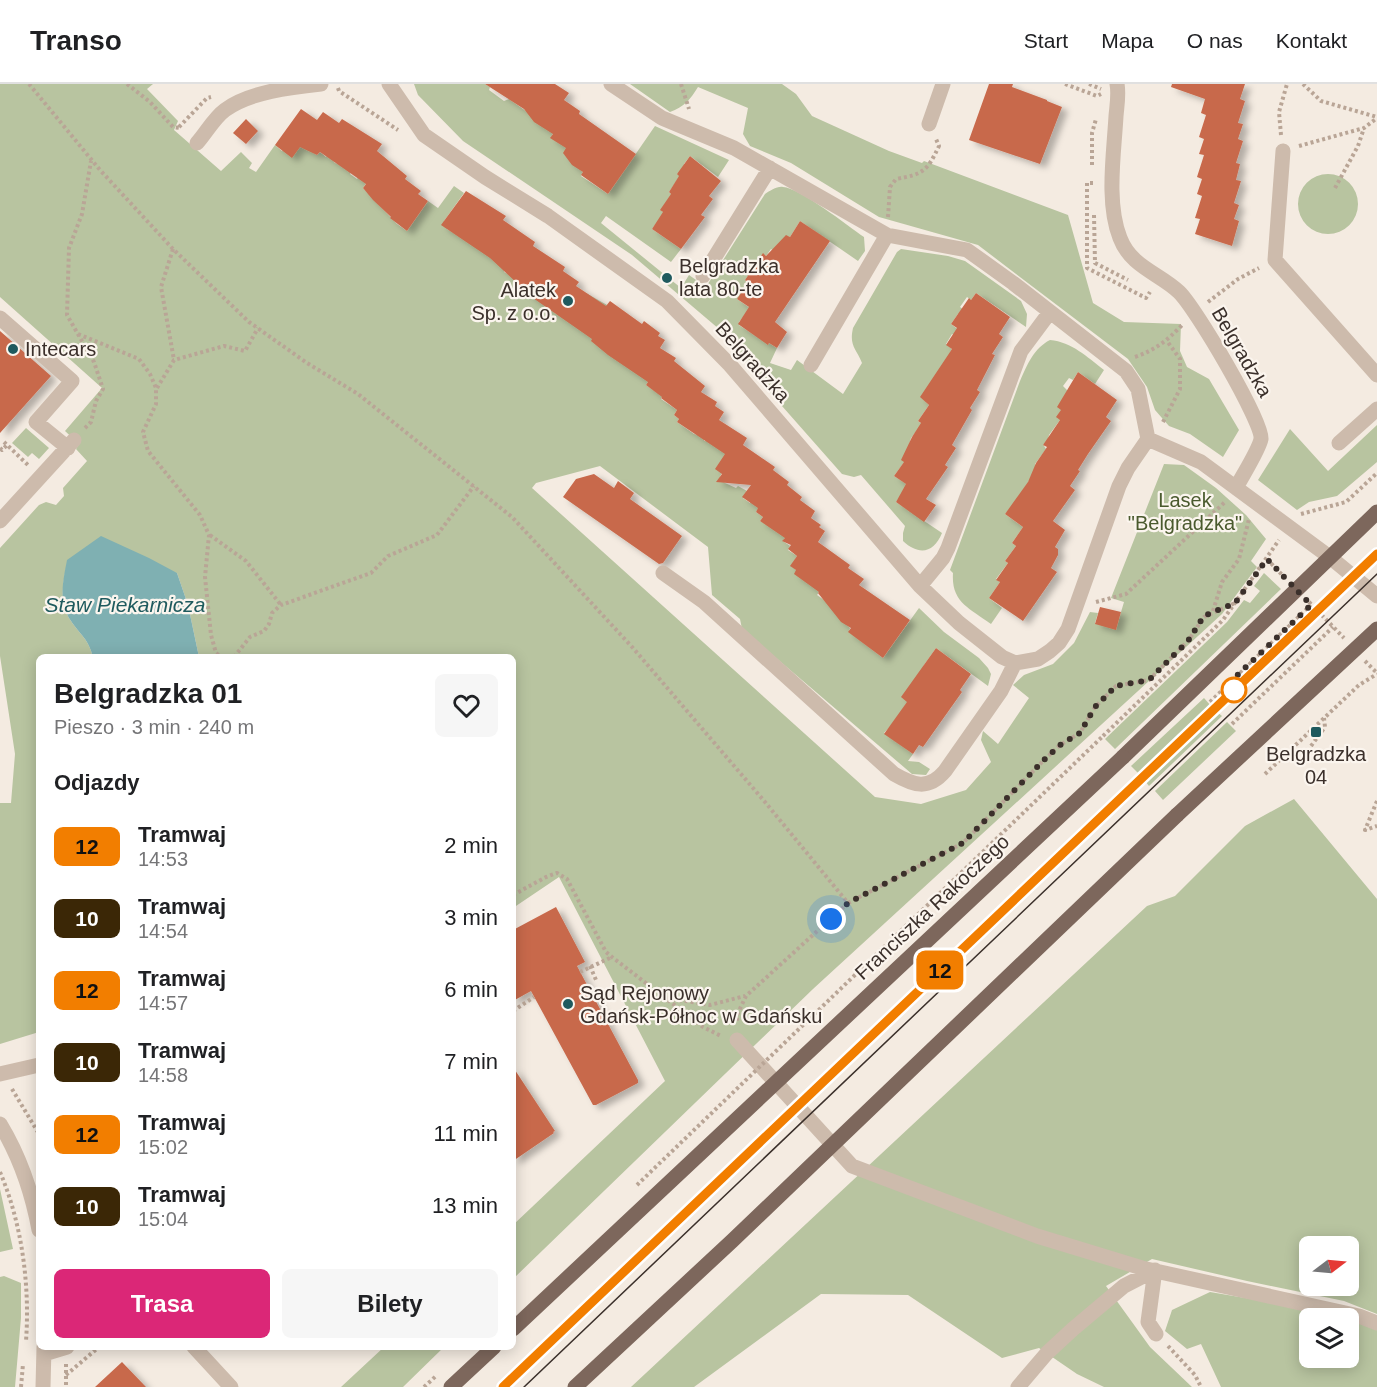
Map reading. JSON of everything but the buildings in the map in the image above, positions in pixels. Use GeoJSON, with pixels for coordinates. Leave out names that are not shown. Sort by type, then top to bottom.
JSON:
{"type":"FeatureCollection","features":[{"type":"Feature","properties":{"kind":"main road","name":"Franciszka Rakoczego"},"geometry":{"type":"LineString","coordinates":[[516,1326],[1123,757],[1377,512]]}},
{"type":"Feature","properties":{"kind":"main road"},"geometry":{"type":"LineString","coordinates":[[575,1387],[740,1233],[1177,814],[1377,629]]}},
{"type":"Feature","properties":{"kind":"main road"},"geometry":{"type":"LineString","coordinates":[[451,1387],[491,1350]]}},
{"type":"Feature","properties":{"kind":"street"},"geometry":{"type":"LineString","coordinates":[[197,143],[224,111],[244,100],[292,87],[321,84]]}},
{"type":"Feature","properties":{"kind":"street","name":"Belgradzka"},"geometry":{"type":"LineString","coordinates":[[388,84],[424,135],[485,177],[548,216],[667,301],[730,365],[920,586],[959,623],[1002,657],[1015,663]]}},
{"type":"Feature","properties":{"kind":"street"},"geometry":{"type":"LineString","coordinates":[[611,84],[662,118],[734,148],[887,235],[967,250],[1013,282],[1117,362],[1134,380],[1138,389],[1148,439],[1119,486],[1068,630],[1059,642],[1038,659],[1015,663],[1000,691],[945,771],[938,779],[921,785],[906,781],[894,774],[704,602],[663,573]]}},
{"type":"Feature","properties":{"kind":"street"},"geometry":{"type":"LineString","coordinates":[[929,124],[943,84]]}},
{"type":"Feature","properties":{"kind":"street","name":"Belgradzka"},"geometry":{"type":"LineString","coordinates":[[1117,84],[1113,177],[1115,224],[1121,241],[1130,256],[1140,266],[1179,292],[1195,312],[1249,404],[1259,427],[1261,439],[1232,493]]}},
{"type":"Feature","properties":{"kind":"street"},"geometry":{"type":"LineString","coordinates":[[1282,151],[1275,260],[1377,375]]}},
{"type":"Feature","properties":{"kind":"street"},"geometry":{"type":"LineString","coordinates":[[703,276],[770,168]]}},
{"type":"Feature","properties":{"kind":"street","name":"Belgradzka"},"geometry":{"type":"LineString","coordinates":[[811,365],[887,235]]}},
{"type":"Feature","properties":{"kind":"street"},"geometry":{"type":"LineString","coordinates":[[920,586],[943,558],[948,548],[1021,351],[1050,312]]}},
{"type":"Feature","properties":{"kind":"street"},"geometry":{"type":"LineString","coordinates":[[0,318],[72,381],[36,422],[71,444],[0,521]]}},
{"type":"Feature","properties":{"kind":"street"},"geometry":{"type":"LineString","coordinates":[[1339,443],[1377,409]]}},
{"type":"Feature","properties":{"kind":"street"},"geometry":{"type":"LineString","coordinates":[[1148,439],[1201,462],[1232,493],[1284,533],[1331,558],[1377,596]]}},
{"type":"Feature","properties":{"kind":"street"},"geometry":{"type":"LineString","coordinates":[[737,1040],[852,1166],[1037,1236],[1155,1270],[1359,1316],[1377,1323]]}},
{"type":"Feature","properties":{"kind":"street"},"geometry":{"type":"LineString","coordinates":[[1,1074],[36,1066]]}},
{"type":"Feature","properties":{"kind":"street"},"geometry":{"type":"LineString","coordinates":[[0,1124],[18,1159],[31,1192],[36,1216]]}},
{"type":"Feature","properties":{"kind":"street"},"geometry":{"type":"LineString","coordinates":[[1155,1270],[1148,1322],[1156,1334]]}},
{"type":"Feature","properties":{"kind":"street"},"geometry":{"type":"LineString","coordinates":[[1018,1387],[1047,1353],[1072,1329],[1124,1286],[1155,1270]]}},
{"type":"Feature","properties":{"kind":"street"},"geometry":{"type":"LineString","coordinates":[[43,1387],[44,1350]]}},
{"type":"Feature","properties":{"kind":"street"},"geometry":{"type":"LineString","coordinates":[[197,1350],[231,1387]]}},
{"type":"Feature","properties":{"kind":"path"},"geometry":{"type":"LineString","coordinates":[[29,84],[91,161],[173,249],[249,322],[307,363],[358,394],[512,517],[633,648],[848,903]]}},
{"type":"Feature","properties":{"kind":"path"},"geometry":{"type":"LineString","coordinates":[[127,84],[150,102],[173,128],[179,127],[197,143]]}},
{"type":"Feature","properties":{"kind":"path"},"geometry":{"type":"LineString","coordinates":[[338,84],[339,91],[399,130]]}},
{"type":"Feature","properties":{"kind":"path"},"geometry":{"type":"LineString","coordinates":[[1065,84],[1097,96]]}},
{"type":"Feature","properties":{"kind":"path"},"geometry":{"type":"LineString","coordinates":[[1089,84],[1098,87],[1104,93]]}},
{"type":"Feature","properties":{"kind":"path"},"geometry":{"type":"LineString","coordinates":[[1280,112],[1287,84]]}},
{"type":"Feature","properties":{"kind":"path"},"geometry":{"type":"LineString","coordinates":[[1303,84],[1321,101],[1377,118]]}},
{"type":"Feature","properties":{"kind":"path"},"geometry":{"type":"LineString","coordinates":[[1282,151],[1364,128],[1377,118]]}},
{"type":"Feature","properties":{"kind":"path"},"geometry":{"type":"LineString","coordinates":[[887,235],[890,188],[896,179],[914,176],[930,166],[939,146],[929,124]]}},
{"type":"Feature","properties":{"kind":"path"},"geometry":{"type":"LineString","coordinates":[[1335,188],[1358,146],[1364,128]]}},
{"type":"Feature","properties":{"kind":"path"},"geometry":{"type":"LineString","coordinates":[[71,444],[91,422],[96,401],[103,388],[94,362],[67,315],[69,248],[82,214],[91,161]]}},
{"type":"Feature","properties":{"kind":"path"},"geometry":{"type":"LineString","coordinates":[[1093,183],[1087,183],[1088,268],[1146,298],[1150,291]]}},
{"type":"Feature","properties":{"kind":"path"},"geometry":{"type":"LineString","coordinates":[[173,249],[161,287],[174,360]]}},
{"type":"Feature","properties":{"kind":"path"},"geometry":{"type":"LineString","coordinates":[[1195,312],[1238,279],[1275,260]]}},
{"type":"Feature","properties":{"kind":"path"},"geometry":{"type":"LineString","coordinates":[[1100,265],[1134,283]]}},
{"type":"Feature","properties":{"kind":"path"},"geometry":{"type":"LineString","coordinates":[[1142,287],[1160,297]]}},
{"type":"Feature","properties":{"kind":"path"},"geometry":{"type":"LineString","coordinates":[[156,388],[174,360],[224,346],[245,351],[258,328]]}},
{"type":"Feature","properties":{"kind":"path"},"geometry":{"type":"LineString","coordinates":[[78,334],[139,359],[150,374],[156,388],[156,404],[143,432],[148,451],[200,515],[209,535],[206,577],[211,635],[217,654]]}},
{"type":"Feature","properties":{"kind":"path"},"geometry":{"type":"LineString","coordinates":[[1117,362],[1148,353],[1167,341],[1180,359],[1180,389],[1161,424]]}},
{"type":"Feature","properties":{"kind":"path"},"geometry":{"type":"LineString","coordinates":[[0,448],[2,450],[5,443],[32,468]]}},
{"type":"Feature","properties":{"kind":"path"},"geometry":{"type":"LineString","coordinates":[[632,1190],[1223,620],[1296,516],[1346,502],[1377,473]]}},
{"type":"Feature","properties":{"kind":"path"},"geometry":{"type":"LineString","coordinates":[[236,654],[250,637],[264,631],[272,613],[282,605],[371,573],[388,556],[437,535],[474,486]]}},
{"type":"Feature","properties":{"kind":"path"},"geometry":{"type":"LineString","coordinates":[[1081,596],[1096,603],[1126,594],[1232,493]]}},
{"type":"Feature","properties":{"kind":"path"},"geometry":{"type":"LineString","coordinates":[[1213,612],[1222,582],[1239,559],[1250,515],[1257,521]]}},
{"type":"Feature","properties":{"kind":"path"},"geometry":{"type":"LineString","coordinates":[[1272,533],[1284,533]]}},
{"type":"Feature","properties":{"kind":"path"},"geometry":{"type":"LineString","coordinates":[[209,535],[246,561],[282,605]]}},
{"type":"Feature","properties":{"kind":"path"},"geometry":{"type":"LineString","coordinates":[[1265,774],[1359,685],[1377,674],[1267,559]]}},
{"type":"Feature","properties":{"kind":"path"},"geometry":{"type":"LineString","coordinates":[[516,893],[557,873],[567,879],[606,952],[703,1027],[737,1040],[737,1014],[746,996],[848,903],[963,843],[1060,745],[1080,733],[1095,707],[1116,686],[1149,680],[1188,641],[1204,616],[1235,603]]}},
{"type":"Feature","properties":{"kind":"path"},"geometry":{"type":"LineString","coordinates":[[1210,702],[1311,605]]}},
{"type":"Feature","properties":{"kind":"path"},"geometry":{"type":"LineString","coordinates":[[1232,724],[1333,627]]}},
{"type":"Feature","properties":{"kind":"path"},"geometry":{"type":"LineString","coordinates":[[1311,746],[1325,726],[1324,718]]}},
{"type":"Feature","properties":{"kind":"path"},"geometry":{"type":"LineString","coordinates":[[1377,801],[1365,830],[1377,826]]}},
{"type":"Feature","properties":{"kind":"path"},"geometry":{"type":"LineString","coordinates":[[580,972],[612,957]]}},
{"type":"Feature","properties":{"kind":"path"},"geometry":{"type":"LineString","coordinates":[[590,966],[596,980]]}},
{"type":"Feature","properties":{"kind":"path"},"geometry":{"type":"LineString","coordinates":[[516,1009],[534,996]]}},
{"type":"Feature","properties":{"kind":"path"},"geometry":{"type":"LineString","coordinates":[[665,997],[710,1005],[746,996]]}},
{"type":"Feature","properties":{"kind":"path"},"geometry":{"type":"LineString","coordinates":[[1,1074],[36,1128]]}},
{"type":"Feature","properties":{"kind":"path"},"geometry":{"type":"LineString","coordinates":[[0,1172],[14,1214],[27,1289],[25,1347]]}},
{"type":"Feature","properties":{"kind":"path"},"geometry":{"type":"LineString","coordinates":[[1156,1334],[1195,1375],[1201,1387]]}},
{"type":"Feature","properties":{"kind":"path"},"geometry":{"type":"LineString","coordinates":[[66,1387],[66,1375],[95,1350]]}},
{"type":"Feature","properties":{"kind":"path"},"geometry":{"type":"LineString","coordinates":[[21,1387],[24,1357]]}},
{"type":"Feature","properties":{"kind":"green space","name":"Lasek \"Belgradzka\""},"geometry":{"type":"Polygon","coordinates":[[[0,84],[153,84],[147,89],[178,121],[174,130],[221,171],[241,152],[252,163],[249,168],[256,172],[275,145],[282,151],[285,148],[301,145],[317,155],[320,152],[326,157],[328,154],[335,163],[354,167],[350,174],[357,179],[359,176],[367,182],[363,188],[397,224],[407,231],[428,201],[438,208],[454,186],[464,193],[444,221],[450,225],[447,229],[508,265],[504,272],[521,280],[518,287],[525,291],[527,289],[556,314],[558,312],[567,318],[566,321],[586,293],[607,305],[650,379],[646,385],[677,410],[674,415],[679,419],[677,422],[694,434],[705,437],[704,441],[735,440],[720,477],[725,483],[747,491],[743,498],[750,503],[752,500],[760,506],[756,512],[763,517],[760,521],[787,535],[783,541],[790,546],[788,550],[797,556],[791,566],[821,589],[817,595],[850,628],[849,632],[883,658],[919,608],[988,668],[991,674],[988,686],[936,648],[924,665],[911,704],[884,733],[913,754],[908,761],[919,762],[930,769],[926,775],[912,774],[742,629],[740,619],[712,595],[708,547],[600,466],[536,483],[532,488],[875,797],[921,804],[966,790],[991,762],[981,740],[983,731],[998,744],[1029,698],[1013,685],[1024,675],[1053,664],[1074,643],[1090,612],[1098,613],[1095,623],[1116,629],[1124,602],[1111,598],[1164,464],[1184,465],[1216,488],[1246,515],[1266,539],[1251,561],[1257,567],[1222,614],[813,989],[516,1276],[516,1222],[665,1081],[559,877],[516,906],[516,654],[198,654],[188,605],[177,573],[68,560],[63,584],[64,606],[92,654],[36,654],[36,1033],[0,1044],[0,803],[11,803],[15,754],[0,656],[0,548],[39,505],[46,502],[56,505],[64,496],[63,488],[87,461],[76,449],[79,444],[65,431],[102,388],[0,297],[0,84]]]}},
{"type":"Feature","properties":{"kind":"green space"},"geometry":{"type":"Polygon","coordinates":[[[414,84],[485,84],[490,87],[489,90],[504,101],[509,99],[554,131],[551,138],[568,146],[564,154],[583,172],[581,176],[608,194],[655,126],[729,160],[718,177],[690,156],[680,174],[677,173],[680,176],[669,192],[672,195],[661,210],[664,213],[652,229],[681,249],[671,262],[606,216],[601,223],[681,288],[689,275],[706,287],[765,194],[781,187],[791,189],[812,200],[864,237],[865,251],[858,261],[800,221],[790,237],[786,236],[775,252],[771,249],[766,256],[763,254],[745,280],[748,283],[744,289],[746,291],[737,299],[750,308],[739,325],[777,348],[770,363],[791,370],[797,360],[843,394],[862,363],[853,343],[853,328],[897,252],[901,249],[965,261],[1021,301],[1027,314],[1026,327],[976,293],[971,300],[967,297],[960,307],[967,312],[958,314],[951,324],[960,331],[956,336],[952,334],[946,344],[952,349],[926,402],[929,405],[918,421],[922,424],[911,438],[905,461],[894,476],[908,485],[896,502],[942,533],[935,545],[926,550],[920,550],[903,541],[905,526],[861,475],[854,477],[842,474],[767,389],[719,329],[632,255],[463,141],[418,95],[414,84]]]}},
{"type":"Feature","properties":{"kind":"green space"},"geometry":{"type":"Polygon","coordinates":[[[630,84],[782,84],[796,94],[812,116],[889,151],[922,163],[924,161],[1068,215],[1093,303],[1124,322],[1181,324],[1180,351],[1187,367],[1209,379],[1239,430],[1223,457],[1190,434],[1169,426],[1155,410],[1147,387],[1128,359],[978,245],[879,217],[791,163],[750,146],[743,134],[748,108],[698,87],[686,102],[670,112],[630,84]]]}},
{"type":"Feature","properties":{"kind":"green space"},"geometry":{"type":"Polygon","coordinates":[[[1328,174],[1345,179],[1353,187],[1358,204],[1353,221],[1345,229],[1328,234],[1311,229],[1303,221],[1298,204],[1303,187],[1311,179],[1328,174]]]}},
{"type":"Feature","properties":{"kind":"green space"},"geometry":{"type":"Polygon","coordinates":[[[1050,340],[1072,347],[1104,370],[1095,384],[1078,372],[1073,380],[1069,378],[1063,386],[1069,392],[1061,410],[1060,420],[1049,435],[1047,445],[1043,444],[1046,449],[1035,464],[1038,467],[1028,482],[1030,485],[1005,514],[1023,527],[1012,543],[1016,546],[1005,561],[1008,563],[996,579],[1000,582],[989,598],[1002,608],[991,624],[958,598],[953,583],[953,573],[950,570],[1020,381],[1035,352],[1050,340]]]}},
{"type":"Feature","properties":{"kind":"green space"},"geometry":{"type":"Polygon","coordinates":[[[1377,425],[1377,462],[1337,496],[1309,502],[1297,510],[1258,480],[1290,429],[1328,471],[1377,425]]]}},
{"type":"Feature","properties":{"kind":"green space"},"geometry":{"type":"Polygon","coordinates":[[[26,428],[49,448],[39,459],[32,453],[28,457],[12,443],[26,428]]]}},
{"type":"Feature","properties":{"kind":"green space"},"geometry":{"type":"Polygon","coordinates":[[[1264,573],[1281,589],[1115,749],[1105,739],[1227,622],[1244,600],[1250,603],[1260,591],[1254,586],[1264,573]]]}},
{"type":"Feature","properties":{"kind":"green space"},"geometry":{"type":"Polygon","coordinates":[[[1204,698],[1211,706],[1139,774],[1131,766],[1204,698]]]}},
{"type":"Feature","properties":{"kind":"green space"},"geometry":{"type":"Polygon","coordinates":[[[1217,712],[1222,716],[1149,786],[1145,781],[1217,712]]]}},
{"type":"Feature","properties":{"kind":"green space"},"geometry":{"type":"Polygon","coordinates":[[[1227,722],[1236,731],[1163,800],[1155,791],[1227,722]]]}},
{"type":"Feature","properties":{"kind":"green space"},"geometry":{"type":"Polygon","coordinates":[[[1294,799],[1377,899],[1377,1314],[1344,1301],[1320,1296],[1359,1296],[1359,1236],[1299,1236],[1299,1292],[1152,1259],[1106,1286],[1150,1347],[1192,1387],[1104,1387],[1077,1374],[1039,1348],[1002,1358],[908,1295],[821,1294],[694,1387],[631,1387],[1147,906],[1175,896],[1245,826],[1294,799]]]}},
{"type":"Feature","properties":{"kind":"green space"},"geometry":{"type":"Polygon","coordinates":[[[0,1189],[13,1249],[0,1252],[0,1189]]]}},
{"type":"Feature","properties":{"kind":"green space"},"geometry":{"type":"Polygon","coordinates":[[[4,1276],[21,1283],[21,1318],[15,1387],[0,1387],[0,1277],[4,1276]]]}},
{"type":"Feature","properties":{"kind":"green space"},"geometry":{"type":"Polygon","coordinates":[[[1210,1292],[1302,1308],[1299,1308],[1299,1368],[1359,1368],[1359,1322],[1377,1327],[1377,1387],[1221,1387],[1201,1344],[1187,1349],[1165,1331],[1172,1310],[1210,1292]]]}},
{"type":"Feature","properties":{"kind":"green space"},"geometry":{"type":"Polygon","coordinates":[[[381,1350],[441,1350],[403,1387],[341,1387],[381,1350]]]}},
{"type":"Feature","properties":{"kind":"water","name":"Staw Piekarnicza"},"geometry":{"type":"Polygon","coordinates":[[[101,536],[177,573],[188,605],[198,654],[92,654],[64,606],[63,584],[67,560],[101,536]]]}},
{"type":"Feature","properties":{"kind":"tram line"},"geometry":{"type":"LineString","coordinates":[[503,1387],[1377,554]]}},
{"type":"Feature","properties":{"kind":"tram line","name":"12"},"geometry":{"type":"LineString","coordinates":[[503,1387],[1377,554]]}},
{"type":"Feature","properties":{"kind":"tram line"},"geometry":{"type":"LineString","coordinates":[[524,1387],[1377,574]]}},
{"type":"Feature","properties":{"kind":"place","name":"Belgradzka lata 80-te"},"geometry":{"type":"Point","coordinates":[667,278]}},
{"type":"Feature","properties":{"kind":"place","name":"Alatek Sp. z o.o."},"geometry":{"type":"Point","coordinates":[568,301]}},
{"type":"Feature","properties":{"kind":"place","name":"Intecars"},"geometry":{"type":"Point","coordinates":[13,349]}},
{"type":"Feature","properties":{"kind":"place","name":"Belgradzka 04"},"geometry":{"type":"Point","coordinates":[1316,732]}},
{"type":"Feature","properties":{"kind":"place","name":"Sąd Rejonowy Gdańsk-Północ w Gdańsku"},"geometry":{"type":"Point","coordinates":[568,1004]}},
{"type":"Feature","properties":{"kind":"route"},"geometry":{"type":"LineString","coordinates":[[831,919],[848,903],[963,843],[1060,745],[1080,733],[1095,707],[1116,686],[1149,680],[1188,641],[1204,616],[1235,603],[1267,559],[1311,605],[1225,687],[1234,690]]}}]}
